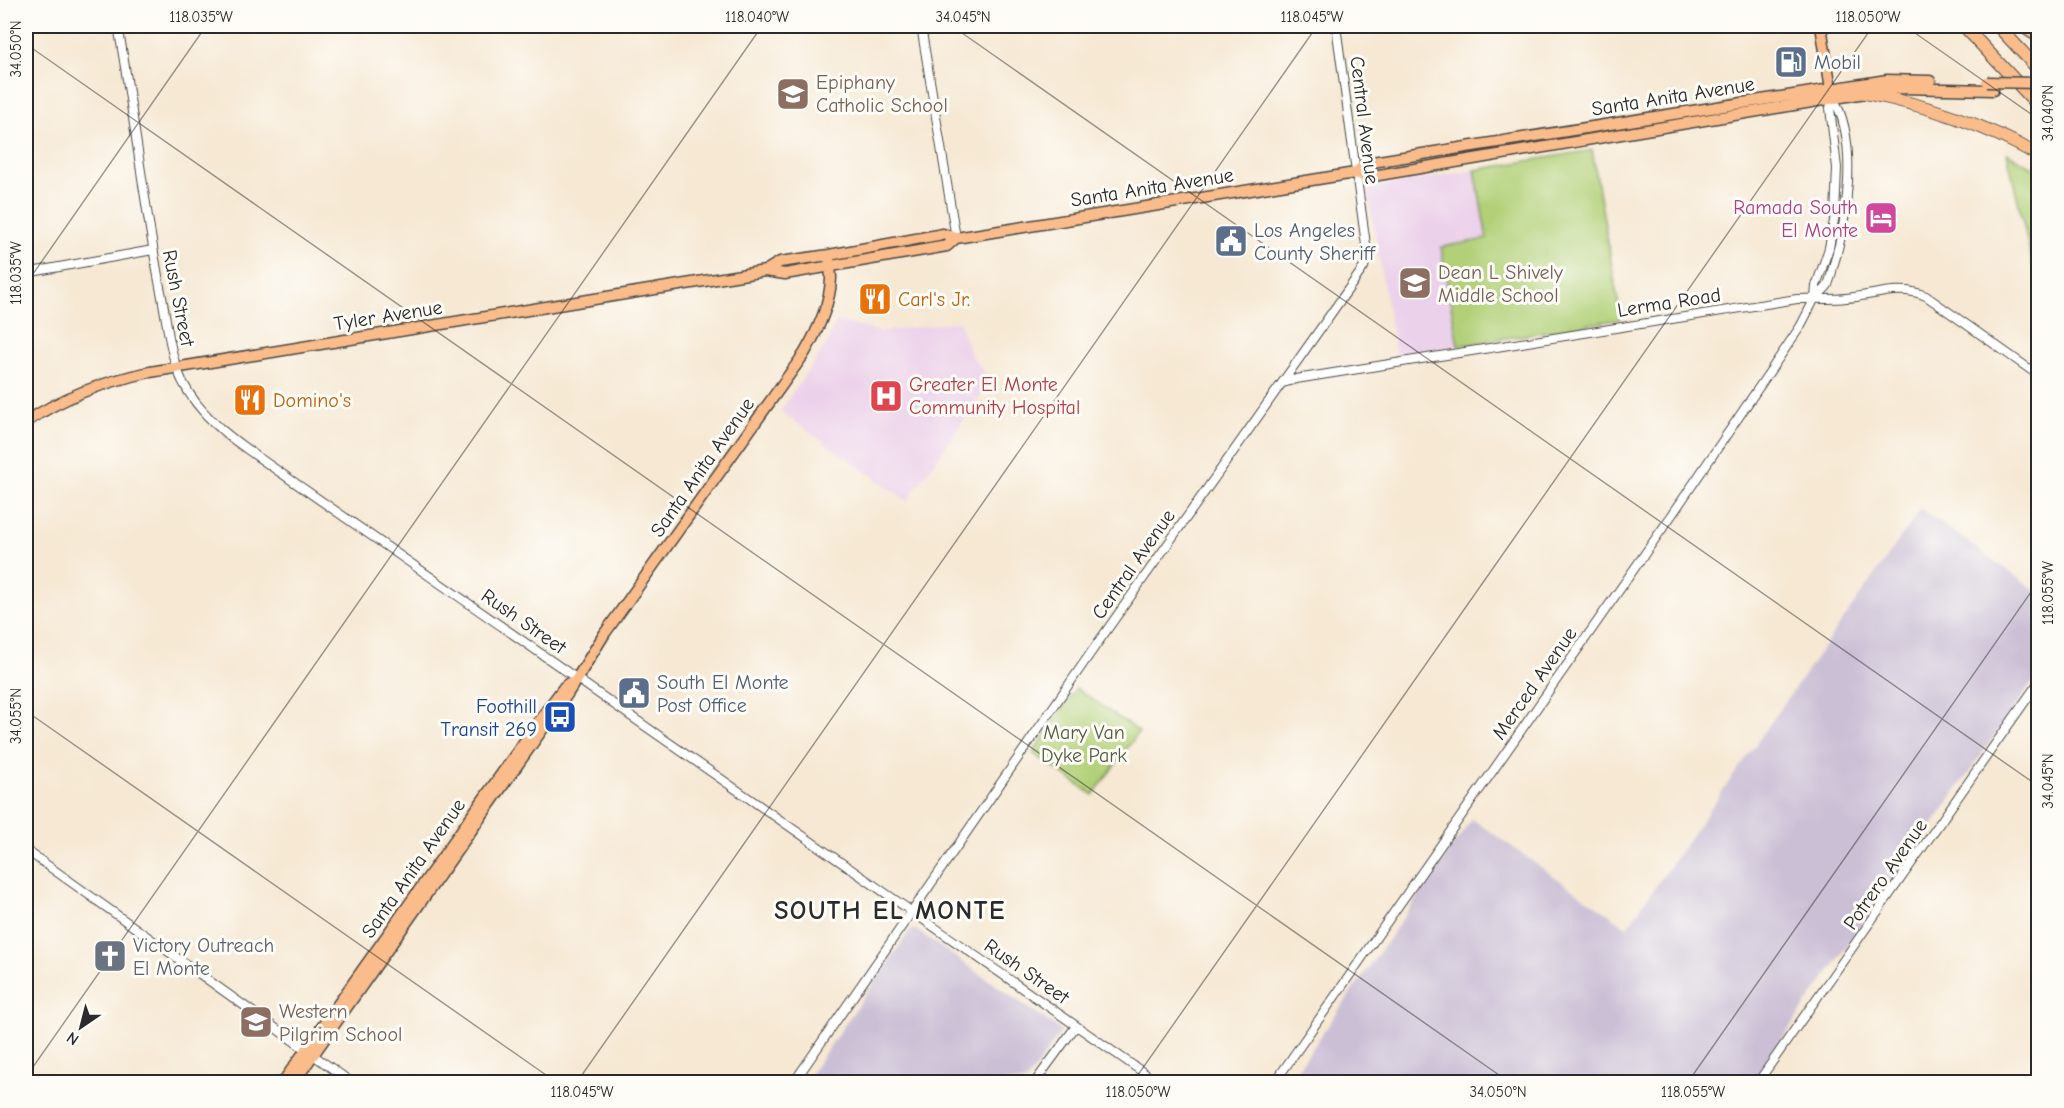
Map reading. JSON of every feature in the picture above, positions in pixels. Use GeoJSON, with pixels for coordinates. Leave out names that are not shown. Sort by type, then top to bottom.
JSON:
{"type":"FeatureCollection","features":[{"type":"Feature","properties":{"kind":"highway"},"geometry":{"type":"LineString","coordinates":[[1953,26],[2015,81]]}},
{"type":"Feature","properties":{"kind":"highway"},"geometry":{"type":"LineString","coordinates":[[1964,26],[2038,105]]}},
{"type":"Feature","properties":{"kind":"highway"},"geometry":{"type":"LineString","coordinates":[[1998,26],[2038,69]]}},
{"type":"Feature","properties":{"kind":"highway"},"geometry":{"type":"LineString","coordinates":[[2022,26],[2038,36]]}},
{"type":"Feature","properties":{"kind":"highway"},"geometry":{"type":"LineString","coordinates":[[1865,93],[1899,99],[1973,123],[2038,155]]}},
{"type":"Feature","properties":{"kind":"main road"},"geometry":{"type":"LineString","coordinates":[[1821,26],[1832,94]]}},
{"type":"Feature","properties":{"kind":"main road","name":"Santa Anita Avenue"},"geometry":{"type":"LineString","coordinates":[[283,1083],[309,1053],[568,693],[605,633],[804,354],[816,335],[824,314],[831,281],[829,261],[947,246],[956,238],[1355,173],[1367,177],[1625,128],[1832,94],[1887,80],[2038,91]]}},
{"type":"Feature","properties":{"kind":"main road","name":"Santa Anita Avenue"},"geometry":{"type":"LineString","coordinates":[[1832,94],[1865,93],[1898,88],[2038,83]]}},
{"type":"Feature","properties":{"kind":"main road","name":"Tyler Avenue"},"geometry":{"type":"LineString","coordinates":[[26,422],[56,404],[104,383],[132,375],[765,271],[784,274],[829,261]]}},
{"type":"Feature","properties":{"kind":"main road","name":"Santa Anita Avenue"},"geometry":{"type":"LineString","coordinates":[[294,1083],[309,1053]]}},
{"type":"Feature","properties":{"kind":"street","name":"Rush Street"},"geometry":{"type":"LineString","coordinates":[[118,26],[140,155],[153,250],[177,368],[198,407],[230,438],[1158,1083]]}},
{"type":"Feature","properties":{"kind":"street"},"geometry":{"type":"LineString","coordinates":[[921,26],[956,238]]}},
{"type":"Feature","properties":{"kind":"street","name":"Central Avenue"},"geometry":{"type":"LineString","coordinates":[[794,1083],[1086,659],[1365,264],[1367,252],[1336,26]]}},
{"type":"Feature","properties":{"kind":"street","name":"Merced Avenue"},"geometry":{"type":"LineString","coordinates":[[1275,1083],[1791,342],[1815,298],[1827,286],[1844,225],[1848,180],[1843,126],[1840,110],[1832,94]]}},
{"type":"Feature","properties":{"kind":"street","name":"Merced Avenue"},"geometry":{"type":"LineString","coordinates":[[1815,298],[1816,286],[1829,248],[1835,215],[1837,168],[1830,108],[1832,94]]}},
{"type":"Feature","properties":{"kind":"street"},"geometry":{"type":"LineString","coordinates":[[1833,127],[1843,126]]}},
{"type":"Feature","properties":{"kind":"street"},"geometry":{"type":"LineString","coordinates":[[26,273],[153,250]]}},
{"type":"Feature","properties":{"kind":"street","name":"Lerma Road"},"geometry":{"type":"LineString","coordinates":[[1283,383],[1296,379],[1797,299],[1845,298],[1905,290],[1926,296],[2038,375]]}},
{"type":"Feature","properties":{"kind":"street","name":"Potrero Avenue"},"geometry":{"type":"LineString","coordinates":[[1758,1083],[2038,683]]}},
{"type":"Feature","properties":{"kind":"street"},"geometry":{"type":"LineString","coordinates":[[26,850],[351,1083]]}},
{"type":"Feature","properties":{"kind":"street"},"geometry":{"type":"LineString","coordinates":[[1035,1083],[1076,1026]]}},
{"type":"Feature","properties":{"kind":"shaded area","name":"Dean L Shively Middle School"},"geometry":{"type":"Polygon","coordinates":[[[1475,170],[1487,239],[1442,247],[1458,346],[1396,356],[1367,188],[1475,170]]]}},
{"type":"Feature","properties":{"kind":"shaded area","name":"Greater El Monte Community Hospital"},"geometry":{"type":"Polygon","coordinates":[[[836,321],[882,332],[959,321],[970,353],[992,380],[907,501],[780,411],[828,342],[836,321]]]}},
{"type":"Feature","properties":{"kind":"shaded area"},"geometry":{"type":"Polygon","coordinates":[[[1921,509],[2038,592],[2038,674],[1752,1082],[1289,1082],[1472,819],[1627,927],[1921,509]]]}},
{"type":"Feature","properties":{"kind":"shaded area"},"geometry":{"type":"Polygon","coordinates":[[[915,929],[1062,1031],[1026,1082],[805,1082],[910,930],[915,929]]]}},
{"type":"Feature","properties":{"kind":"green space"},"geometry":{"type":"Polygon","coordinates":[[[1592,150],[1621,319],[1458,346],[1441,247],[1487,239],[1475,170],[1592,150]]]}},
{"type":"Feature","properties":{"kind":"green space"},"geometry":{"type":"Polygon","coordinates":[[[2007,153],[2038,170],[2038,288],[2007,153]]]}},
{"type":"Feature","properties":{"kind":"green space","name":"Mary Van Dyke Park"},"geometry":{"type":"Polygon","coordinates":[[[1076,688],[1139,732],[1093,795],[1033,753],[1076,688]]]}},
{"type":"Feature","properties":{"kind":"place","name":"Mobil"},"geometry":{"type":"Point","coordinates":[1791,62]}},
{"type":"Feature","properties":{"kind":"place","name":"Epiphany Catholic School"},"geometry":{"type":"Point","coordinates":[793,94]}},
{"type":"Feature","properties":{"kind":"place","name":"Ramada South El Monte"},"geometry":{"type":"Point","coordinates":[1881,218]}},
{"type":"Feature","properties":{"kind":"place","name":"Los Angeles County Sheriff"},"geometry":{"type":"Point","coordinates":[1231,241]}},
{"type":"Feature","properties":{"kind":"place","name":"Dean L Shively Middle School"},"geometry":{"type":"Point","coordinates":[1415,283]}},
{"type":"Feature","properties":{"kind":"place","name":"Carl's Jr."},"geometry":{"type":"Point","coordinates":[875,299]}},
{"type":"Feature","properties":{"kind":"place","name":"Greater El Monte Community Hospital"},"geometry":{"type":"Point","coordinates":[886,396]}},
{"type":"Feature","properties":{"kind":"place","name":"Domino's"},"geometry":{"type":"Point","coordinates":[250,400]}},
{"type":"Feature","properties":{"kind":"place","name":"South El Monte Post Office"},"geometry":{"type":"Point","coordinates":[634,693]}},
{"type":"Feature","properties":{"kind":"place","name":"Foothill Transit 269"},"geometry":{"type":"Point","coordinates":[560,717]}},
{"type":"Feature","properties":{"kind":"place","name":"Victory Outreach El Monte"},"geometry":{"type":"Point","coordinates":[110,956]}},
{"type":"Feature","properties":{"kind":"place","name":"Western Pilgrim School"},"geometry":{"type":"Point","coordinates":[256,1022]}},
{"type":"Feature","properties":{"kind":"district","name":"SOUTH EL MONTE"},"geometry":{"type":"Point","coordinates":[890,910]}}]}
